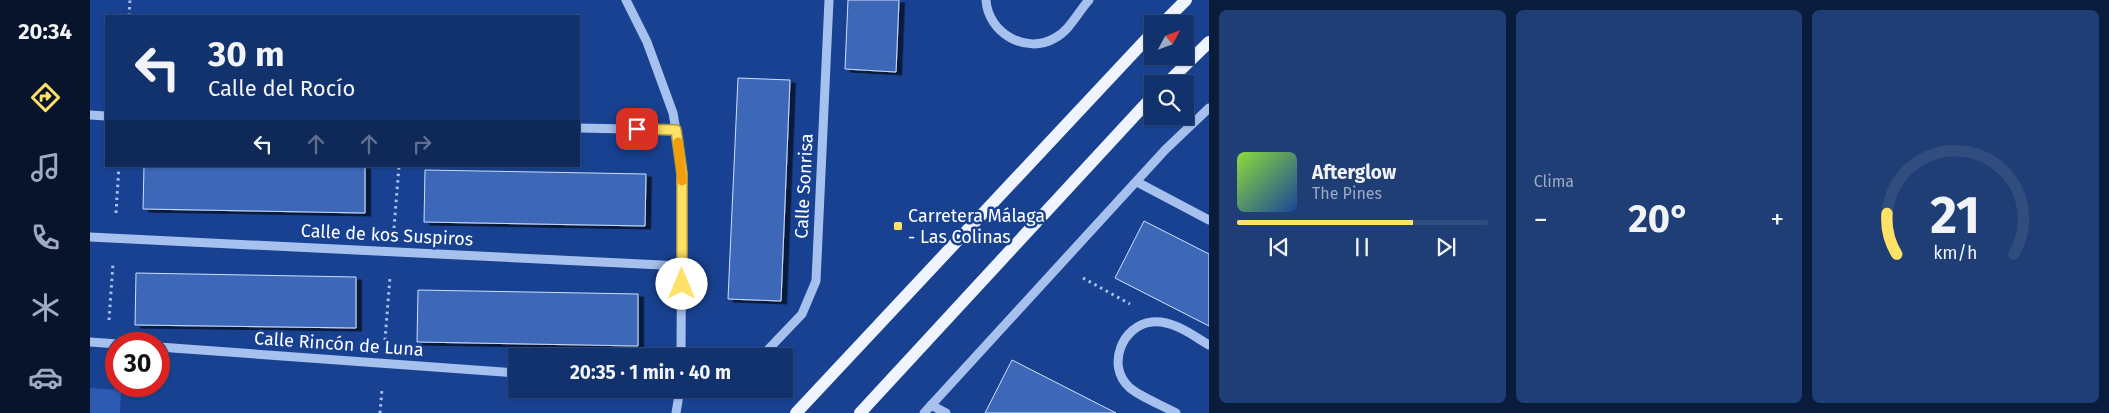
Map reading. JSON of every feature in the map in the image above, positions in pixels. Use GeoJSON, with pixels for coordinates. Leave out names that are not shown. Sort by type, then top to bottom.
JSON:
{"type":"FeatureCollection","features":[{"type":"Feature","properties":{"kind":"main road"},"geometry":{"type":"LineString","coordinates":[[1171,15],[1186,0]]}},
{"type":"Feature","properties":{"kind":"main road"},"geometry":{"type":"LineString","coordinates":[[796,413],[1144,42]]}},
{"type":"Feature","properties":{"kind":"main road"},"geometry":{"type":"LineString","coordinates":[[1175,75],[1209,42]]}},
{"type":"Feature","properties":{"kind":"main road"},"geometry":{"type":"LineString","coordinates":[[860,413],[1144,106]]}},
{"type":"Feature","properties":{"kind":"street"},"geometry":{"type":"LineString","coordinates":[[626,0],[648,42],[673,113],[676,130],[682,173],[681,348]]}},
{"type":"Feature","properties":{"kind":"street","name":"Calle Sonrisa"},"geometry":{"type":"LineString","coordinates":[[770,348],[802,314],[816,281],[829,0]]}},
{"type":"Feature","properties":{"kind":"street"},"geometry":{"type":"LineString","coordinates":[[986,0],[990,17],[999,30],[1011,39],[1026,44],[1041,44],[1056,38],[1067,29],[1088,0]]}},
{"type":"Feature","properties":{"kind":"street"},"geometry":{"type":"LineString","coordinates":[[924,413],[1137,182],[1209,108]]}},
{"type":"Feature","properties":{"kind":"street"},"geometry":{"type":"LineString","coordinates":[[90,115],[105,116]]}},
{"type":"Feature","properties":{"kind":"street"},"geometry":{"type":"LineString","coordinates":[[580,128],[676,130]]}},
{"type":"Feature","properties":{"kind":"street"},"geometry":{"type":"LineString","coordinates":[[1137,182],[1209,220]]}},
{"type":"Feature","properties":{"kind":"street","name":"Calle de kos Suspiros"},"geometry":{"type":"LineString","coordinates":[[90,237],[682,266]]}},
{"type":"Feature","properties":{"kind":"street"},"geometry":{"type":"LineString","coordinates":[[1176,413],[1129,387],[1122,377],[1118,366],[1118,353],[1122,342],[1130,332],[1140,326],[1151,322],[1163,322],[1175,326],[1209,345]]}},
{"type":"Feature","properties":{"kind":"street"},"geometry":{"type":"LineString","coordinates":[[90,342],[105,343]]}},
{"type":"Feature","properties":{"kind":"street","name":"Calle Rincón de Luna"},"geometry":{"type":"LineString","coordinates":[[170,348],[508,372]]}},
{"type":"Feature","properties":{"kind":"street"},"geometry":{"type":"LineString","coordinates":[[676,413],[678,398]]}},
{"type":"Feature","properties":{"kind":"street"},"geometry":{"type":"LineString","coordinates":[[931,405],[946,413]]}},
{"type":"Feature","properties":{"kind":"path"},"geometry":{"type":"LineString","coordinates":[[129,15],[130,0]]}},
{"type":"Feature","properties":{"kind":"path"},"geometry":{"type":"LineString","coordinates":[[380,413],[399,167]]}},
{"type":"Feature","properties":{"kind":"path"},"geometry":{"type":"LineString","coordinates":[[1060,265],[1163,322]]}},
{"type":"Feature","properties":{"kind":"shaded area"},"geometry":{"type":"Polygon","coordinates":[[[90,388],[105,389],[105,397],[121,397],[120,413],[90,413],[90,388]]]}},
{"type":"Feature","properties":{"kind":"building"},"geometry":{"type":"Polygon","coordinates":[[[848,0],[899,0],[896,72],[845,69],[848,0]]]}},
{"type":"Feature","properties":{"kind":"building"},"geometry":{"type":"Polygon","coordinates":[[[738,78],[790,80],[781,301],[728,299],[738,78]]]}},
{"type":"Feature","properties":{"kind":"building"},"geometry":{"type":"Polygon","coordinates":[[[144,167],[365,167],[365,213],[143,209],[144,167]]]}},
{"type":"Feature","properties":{"kind":"building"},"geometry":{"type":"Polygon","coordinates":[[[425,170],[646,174],[645,226],[424,222],[425,170]]]}},
{"type":"Feature","properties":{"kind":"building"},"geometry":{"type":"Polygon","coordinates":[[[1144,221],[1209,254],[1209,326],[1115,278],[1144,221]]]}},
{"type":"Feature","properties":{"kind":"building"},"geometry":{"type":"Polygon","coordinates":[[[136,273],[356,277],[356,328],[135,325],[136,273]]]}},
{"type":"Feature","properties":{"kind":"building"},"geometry":{"type":"Polygon","coordinates":[[[418,290],[638,294],[638,346],[417,342],[418,290]]]}},
{"type":"Feature","properties":{"kind":"building"},"geometry":{"type":"Polygon","coordinates":[[[1012,360],[1116,413],[985,413],[1012,360]]]}},
{"type":"Feature","properties":{"kind":"slow traffic"},"geometry":{"type":"LineString","coordinates":[[678,142],[682,181]]}},
{"type":"Feature","properties":{"kind":"place","name":"Carretera Málaga - Las Colinas"},"geometry":{"type":"Point","coordinates":[898,226]}},
{"type":"Feature","properties":{"kind":"route"},"geometry":{"type":"LineString","coordinates":[[637,129],[676,130],[682,173],[682,284]]}}]}
